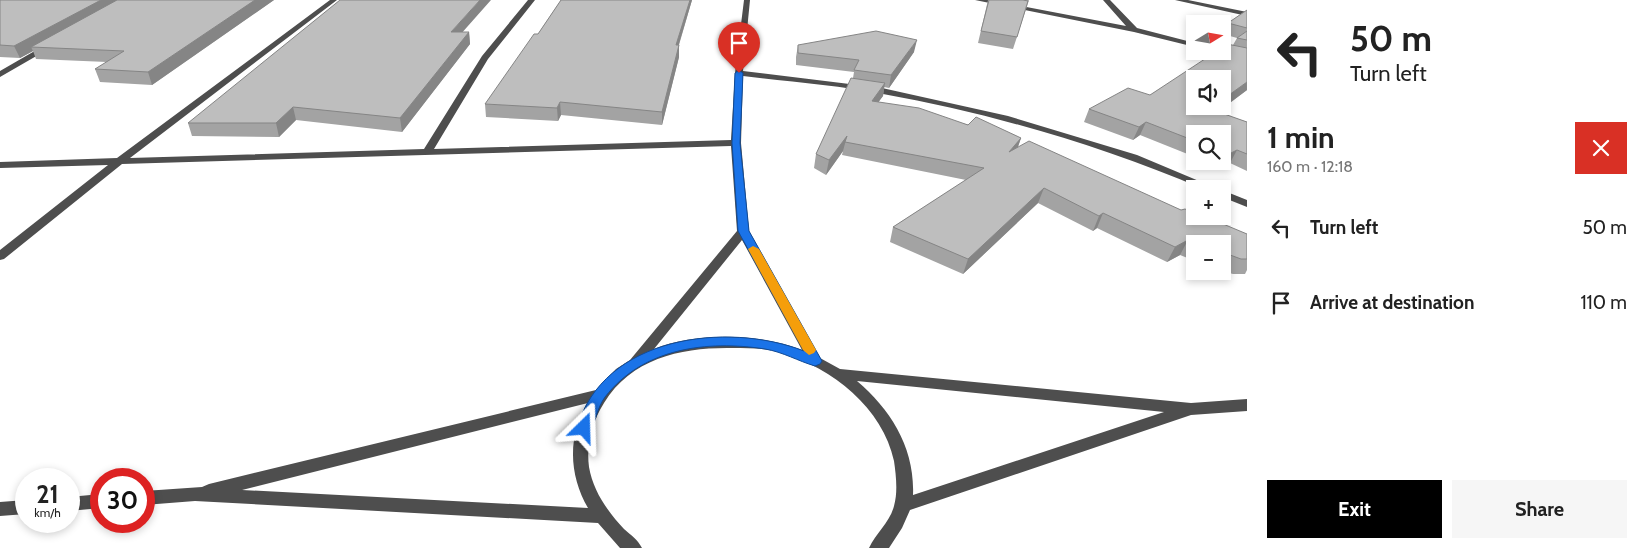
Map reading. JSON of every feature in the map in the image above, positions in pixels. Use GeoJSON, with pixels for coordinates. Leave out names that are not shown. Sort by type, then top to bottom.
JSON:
{"type":"FeatureCollection","features":[{"type":"Feature","properties":{"kind":"street"},"geometry":{"type":"LineString","coordinates":[[0,255],[117,163],[334,0]]}},
{"type":"Feature","properties":{"kind":"street"},"geometry":{"type":"LineString","coordinates":[[427,152],[485,58],[532,0]]}},
{"type":"Feature","properties":{"kind":"street"},"geometry":{"type":"LineString","coordinates":[[746,0],[739,73],[736,143],[743,231],[815,361]]}},
{"type":"Feature","properties":{"kind":"street"},"geometry":{"type":"LineString","coordinates":[[978,0],[1134,30],[1186,43]]}},
{"type":"Feature","properties":{"kind":"street"},"geometry":{"type":"LineString","coordinates":[[1106,0],[1134,30]]}},
{"type":"Feature","properties":{"kind":"street"},"geometry":{"type":"LineString","coordinates":[[1178,0],[1247,14]]}},
{"type":"Feature","properties":{"kind":"street"},"geometry":{"type":"LineString","coordinates":[[0,74],[58,41]]}},
{"type":"Feature","properties":{"kind":"street"},"geometry":{"type":"LineString","coordinates":[[739,73],[880,91],[944,103],[1115,151],[1190,180]]}},
{"type":"Feature","properties":{"kind":"street"},"geometry":{"type":"LineString","coordinates":[[0,165],[736,143]]}},
{"type":"Feature","properties":{"kind":"street"},"geometry":{"type":"LineString","coordinates":[[1231,197],[1247,204]]}},
{"type":"Feature","properties":{"kind":"street"},"geometry":{"type":"LineString","coordinates":[[635,363],[743,231]]}},
{"type":"Feature","properties":{"kind":"street"},"geometry":{"type":"LineString","coordinates":[[633,548],[621,539],[601,516],[588,491],[581,465],[581,440],[588,416],[599,395],[615,377],[635,363],[658,352],[684,344],[710,341],[765,345],[790,351],[815,361],[838,374],[860,390],[877,409],[891,430],[902,454],[905,479],[903,504],[893,529],[878,548]]}},
{"type":"Feature","properties":{"kind":"street"},"geometry":{"type":"LineString","coordinates":[[838,374],[1191,409],[1247,405]]}},
{"type":"Feature","properties":{"kind":"street"},"geometry":{"type":"LineString","coordinates":[[195,494],[599,395]]}},
{"type":"Feature","properties":{"kind":"street"},"geometry":{"type":"LineString","coordinates":[[903,504],[1191,409]]}},
{"type":"Feature","properties":{"kind":"street"},"geometry":{"type":"LineString","coordinates":[[155,497],[195,494],[601,516]]}},
{"type":"Feature","properties":{"kind":"street"},"geometry":{"type":"LineString","coordinates":[[0,509],[15,508]]}},
{"type":"Feature","properties":{"kind":"building"},"geometry":{"type":"Polygon","coordinates":[[[0,0],[101,0],[14,46],[0,45],[0,0]]]}},
{"type":"Feature","properties":{"kind":"building"},"geometry":{"type":"Polygon","coordinates":[[[117,0],[255,0],[148,72],[95,69],[124,51],[31,47],[117,0]]]}},
{"type":"Feature","properties":{"kind":"building"},"geometry":{"type":"Polygon","coordinates":[[[340,0],[480,0],[451,32],[469,32],[400,118],[293,107],[276,123],[188,123],[340,0]]]}},
{"type":"Feature","properties":{"kind":"building"},"geometry":{"type":"Polygon","coordinates":[[[561,0],[690,0],[676,45],[679,45],[662,112],[560,102],[557,108],[485,104],[534,34],[538,34],[561,0]]]}},
{"type":"Feature","properties":{"kind":"building"},"geometry":{"type":"Polygon","coordinates":[[[989,0],[1028,1],[1017,37],[981,31],[989,0]]]}},
{"type":"Feature","properties":{"kind":"building"},"geometry":{"type":"Polygon","coordinates":[[[1247,10],[1247,28],[1231,24],[1231,21],[1247,10]]]}},
{"type":"Feature","properties":{"kind":"building"},"geometry":{"type":"Polygon","coordinates":[[[876,31],[917,40],[891,75],[854,70],[859,60],[798,53],[798,45],[876,31]]]}},
{"type":"Feature","properties":{"kind":"building"},"geometry":{"type":"Polygon","coordinates":[[[1247,31],[1247,40],[1237,38],[1247,31]]]}},
{"type":"Feature","properties":{"kind":"building"},"geometry":{"type":"Polygon","coordinates":[[[1231,45],[1247,48],[1247,82],[1231,94],[1231,70],[1188,70],[1203,60],[1231,60],[1231,45]]]}},
{"type":"Feature","properties":{"kind":"building"},"geometry":{"type":"Polygon","coordinates":[[[1186,71],[1186,115],[1227,115],[1247,122],[1247,154],[1237,150],[1231,153],[1231,125],[1186,125],[1186,138],[1146,122],[1139,127],[1089,109],[1128,88],[1150,95],[1186,71]]]}},
{"type":"Feature","properties":{"kind":"building"},"geometry":{"type":"Polygon","coordinates":[[[851,78],[885,83],[872,101],[919,108],[968,125],[976,117],[1021,138],[1009,152],[1029,141],[1181,210],[1186,209],[1186,225],[1226,225],[1247,234],[1247,259],[1231,255],[1231,235],[1186,235],[1186,241],[1175,247],[1103,213],[1099,216],[1044,188],[968,259],[893,227],[984,168],[845,142],[847,136],[829,160],[816,154],[851,78]]]}},
{"type":"Feature","properties":{"kind":"slow traffic"},"geometry":{"type":"LineString","coordinates":[[753,249],[809,350]]}},
{"type":"Feature","properties":{"kind":"route"},"geometry":{"type":"LineString","coordinates":[[584,428],[599,395],[615,377],[635,363],[658,352],[684,344],[710,341],[765,345],[790,351],[815,361],[743,231],[736,143],[739,73]]}}]}
